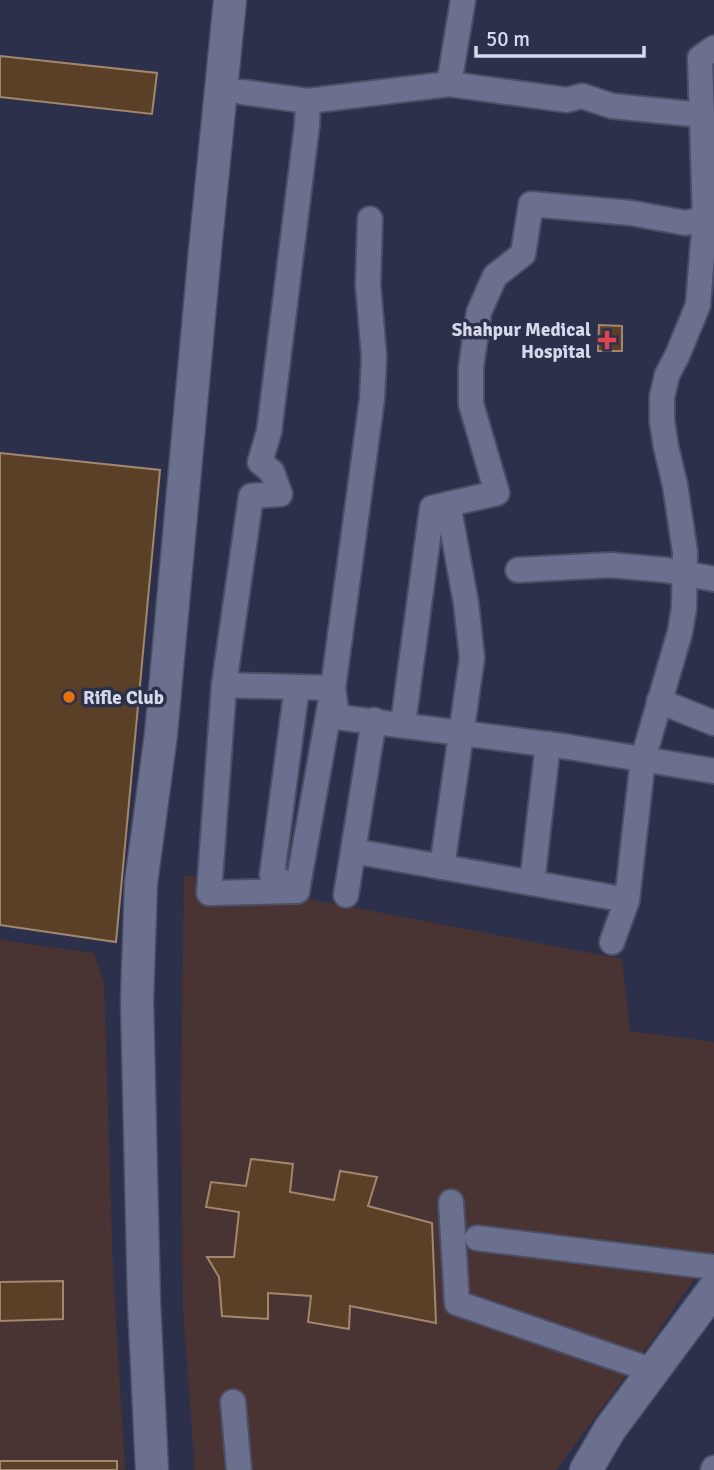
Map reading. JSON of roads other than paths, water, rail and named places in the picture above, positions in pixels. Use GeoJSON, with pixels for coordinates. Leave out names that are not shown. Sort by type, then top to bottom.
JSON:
{"type":"FeatureCollection","features":[{"type":"Feature","properties":{"kind":"street"},"geometry":{"type":"LineString","coordinates":[[152,1470],[144,1302],[137,1013],[141,883],[161,733],[230,0]]}},
{"type":"Feature","properties":{"kind":"street"},"geometry":{"type":"LineString","coordinates":[[449,84],[463,0]]}},
{"type":"Feature","properties":{"kind":"street"},"geometry":{"type":"LineString","coordinates":[[612,942],[626,900],[643,759],[680,632],[685,574],[681,523],[662,421],[662,397],[667,375],[706,293],[708,253],[700,58],[714,48]]}},
{"type":"Feature","properties":{"kind":"street"},"geometry":{"type":"LineString","coordinates":[[242,92],[308,101],[449,84],[568,100],[582,96],[612,106],[702,115]]}},
{"type":"Feature","properties":{"kind":"street"},"geometry":{"type":"LineString","coordinates":[[296,891],[209,893],[224,685],[251,496],[280,494],[272,472],[260,462],[268,432],[308,101]]}},
{"type":"Feature","properties":{"kind":"street"},"geometry":{"type":"LineString","coordinates":[[403,724],[432,508],[497,493],[471,404],[471,367],[479,312],[495,276],[523,254],[531,204],[631,213],[686,223],[705,218]]}},
{"type":"Feature","properties":{"kind":"street"},"geometry":{"type":"LineString","coordinates":[[296,891],[334,688],[372,399],[374,357],[368,284],[370,219]]}},
{"type":"Feature","properties":{"kind":"street"},"geometry":{"type":"LineString","coordinates":[[442,867],[472,659],[466,603],[448,504]]}},
{"type":"Feature","properties":{"kind":"street"},"geometry":{"type":"LineString","coordinates":[[518,570],[610,565],[714,579]]}},
{"type":"Feature","properties":{"kind":"street"},"geometry":{"type":"LineString","coordinates":[[224,685],[334,688]]}},
{"type":"Feature","properties":{"kind":"street"},"geometry":{"type":"LineString","coordinates":[[296,687],[272,875],[296,891]]}},
{"type":"Feature","properties":{"kind":"street"},"geometry":{"type":"LineString","coordinates":[[334,688],[337,717],[548,744],[714,771]]}},
{"type":"Feature","properties":{"kind":"street"},"geometry":{"type":"LineString","coordinates":[[659,701],[714,723]]}},
{"type":"Feature","properties":{"kind":"street"},"geometry":{"type":"LineString","coordinates":[[346,895],[374,720]]}},
{"type":"Feature","properties":{"kind":"street"},"geometry":{"type":"LineString","coordinates":[[532,883],[548,744]]}},
{"type":"Feature","properties":{"kind":"street"},"geometry":{"type":"LineString","coordinates":[[353,851],[626,900]]}},
{"type":"Feature","properties":{"kind":"street"},"geometry":{"type":"LineString","coordinates":[[451,1202],[457,1303],[653,1371]]}},
{"type":"Feature","properties":{"kind":"street"},"geometry":{"type":"LineString","coordinates":[[477,1238],[714,1267]]}},
{"type":"Feature","properties":{"kind":"street"},"geometry":{"type":"LineString","coordinates":[[586,1470],[610,1429],[714,1289]]}},
{"type":"Feature","properties":{"kind":"street"},"geometry":{"type":"LineString","coordinates":[[233,1402],[239,1470]]}},
{"type":"Feature","properties":{"kind":"place","name":"Shahpur Medical Hospital"},"geometry":{"type":"Point","coordinates":[607,340]}},
{"type":"Feature","properties":{"kind":"place","name":"Rifle Club"},"geometry":{"type":"Point","coordinates":[69,697]}}]}
